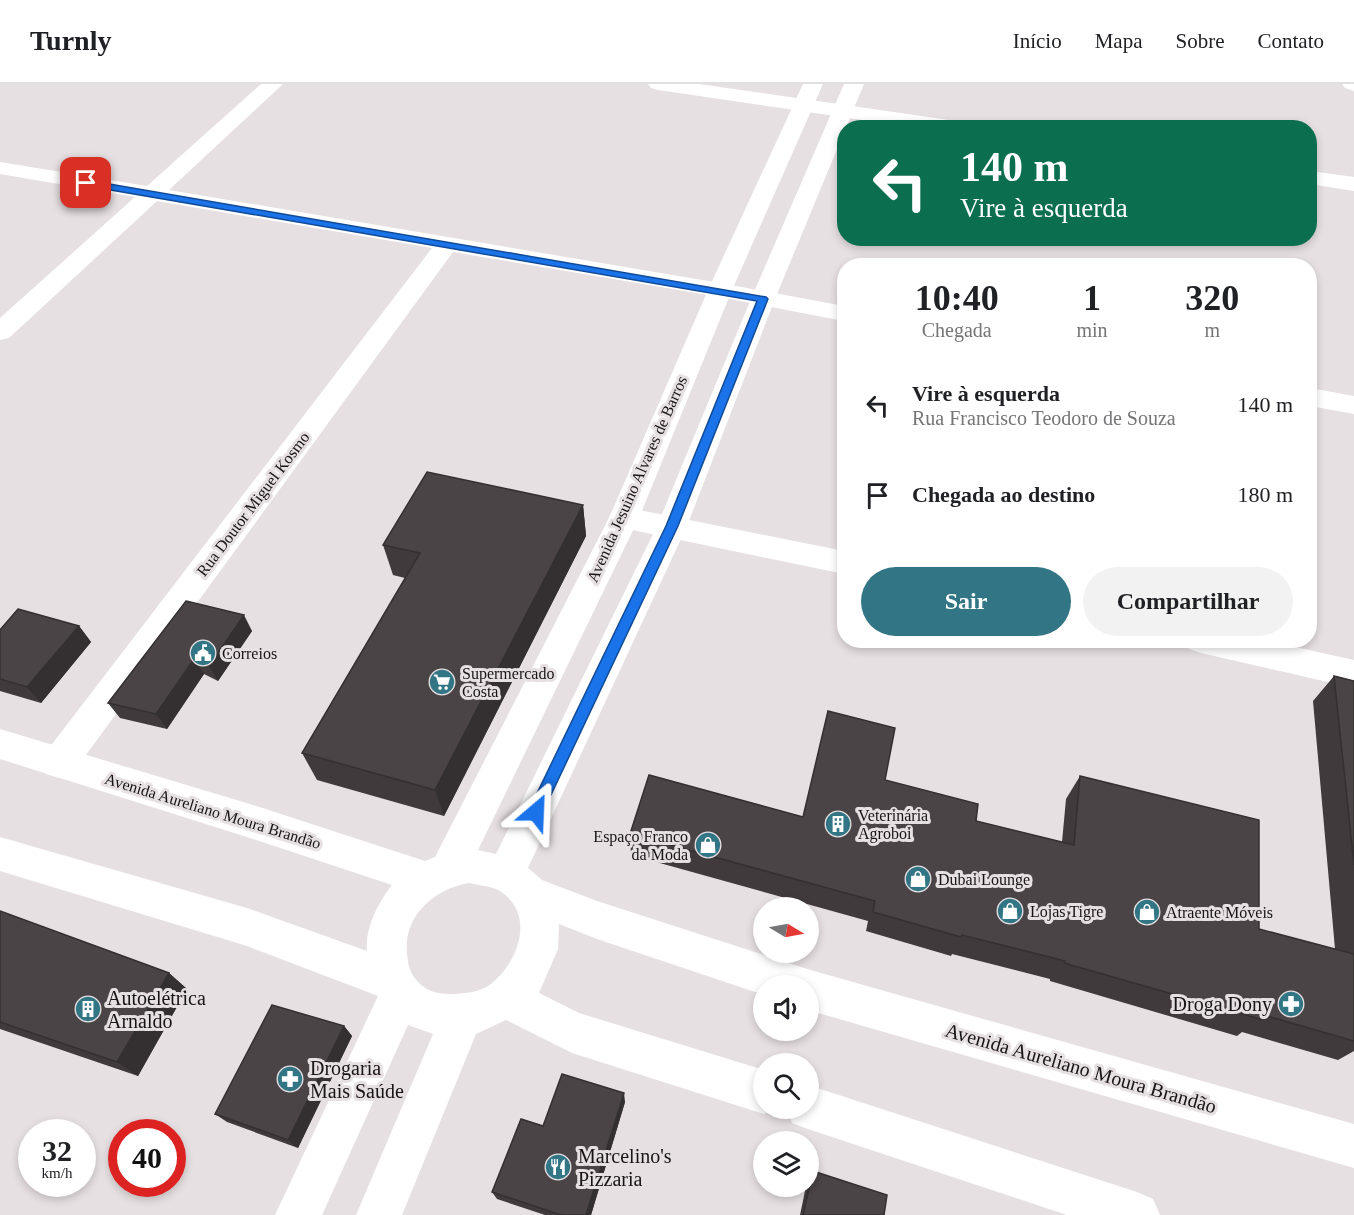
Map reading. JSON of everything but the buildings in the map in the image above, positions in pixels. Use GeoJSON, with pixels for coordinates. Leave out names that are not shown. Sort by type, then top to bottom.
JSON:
{"type":"FeatureCollection","features":[{"type":"Feature","properties":{"kind":"street"},"geometry":{"type":"LineString","coordinates":[[0,332],[273,84]]}},
{"type":"Feature","properties":{"kind":"street"},"geometry":{"type":"LineString","coordinates":[[658,84],[849,97],[934,120]]}},
{"type":"Feature","properties":{"kind":"street","name":"Avenida Jesuino Alvares de Barros"},"geometry":{"type":"LineString","coordinates":[[437,874],[624,518],[720,290],[808,94]]}},
{"type":"Feature","properties":{"kind":"street"},"geometry":{"type":"LineString","coordinates":[[839,120],[849,97]]}},
{"type":"Feature","properties":{"kind":"street"},"geometry":{"type":"LineString","coordinates":[[0,854],[164,901],[308,949],[397,988],[417,1007],[438,1014],[462,1016],[484,1010],[506,998],[522,983],[533,966],[540,947],[542,927],[538,909],[518,883],[672,526],[762,299],[837,125]]}},
{"type":"Feature","properties":{"kind":"street"},"geometry":{"type":"LineString","coordinates":[[0,168],[720,290],[837,313]]}},
{"type":"Feature","properties":{"kind":"street"},"geometry":{"type":"LineString","coordinates":[[1317,179],[1354,184]]}},
{"type":"Feature","properties":{"kind":"street","name":"Rua Doutor Miguel Kosmo"},"geometry":{"type":"LineString","coordinates":[[58,763],[447,245]]}},
{"type":"Feature","properties":{"kind":"street"},"geometry":{"type":"LineString","coordinates":[[1317,398],[1354,405]]}},
{"type":"Feature","properties":{"kind":"street"},"geometry":{"type":"LineString","coordinates":[[624,518],[837,561]]}},
{"type":"Feature","properties":{"kind":"street"},"geometry":{"type":"LineString","coordinates":[[1237,648],[1354,674]]}},
{"type":"Feature","properties":{"kind":"street","name":"Avenida Aureliano Moura Brandão"},"geometry":{"type":"LineString","coordinates":[[0,744],[250,821],[437,874],[479,866],[597,920],[764,975]]}},
{"type":"Feature","properties":{"kind":"street"},"geometry":{"type":"LineString","coordinates":[[298,1215],[397,988],[385,961],[386,937],[394,914],[408,895],[437,874]]}},
{"type":"Feature","properties":{"kind":"street","name":"Avenida Aureliano Moura Brandão"},"geometry":{"type":"LineString","coordinates":[[819,992],[1354,1146]]}},
{"type":"Feature","properties":{"kind":"street"},"geometry":{"type":"LineString","coordinates":[[506,998],[572,1032],[753,1089]]}},
{"type":"Feature","properties":{"kind":"street"},"geometry":{"type":"LineString","coordinates":[[379,1215],[462,1016]]}},
{"type":"Feature","properties":{"kind":"street"},"geometry":{"type":"LineString","coordinates":[[819,1111],[1137,1215]]}},
{"type":"Feature","properties":{"kind":"place","name":"Correios"},"geometry":{"type":"Point","coordinates":[203,653]}},
{"type":"Feature","properties":{"kind":"place","name":"Supermercado Costa"},"geometry":{"type":"Point","coordinates":[442,682]}},
{"type":"Feature","properties":{"kind":"place","name":"Veterinária Agroboi"},"geometry":{"type":"Point","coordinates":[838,824]}},
{"type":"Feature","properties":{"kind":"place","name":"Espaço Franco da Moda"},"geometry":{"type":"Point","coordinates":[708,845]}},
{"type":"Feature","properties":{"kind":"place","name":"Dubai Lounge"},"geometry":{"type":"Point","coordinates":[918,879]}},
{"type":"Feature","properties":{"kind":"place","name":"Lojas Tigre"},"geometry":{"type":"Point","coordinates":[1010,911]}},
{"type":"Feature","properties":{"kind":"place","name":"Atraente Móveis"},"geometry":{"type":"Point","coordinates":[1147,912]}},
{"type":"Feature","properties":{"kind":"place","name":"Droga Dony"},"geometry":{"type":"Point","coordinates":[1291,1004]}},
{"type":"Feature","properties":{"kind":"place","name":"Autoelétrica Arnaldo"},"geometry":{"type":"Point","coordinates":[88,1009]}},
{"type":"Feature","properties":{"kind":"place","name":"Drogaria Mais Saúde"},"geometry":{"type":"Point","coordinates":[290,1079]}},
{"type":"Feature","properties":{"kind":"place","name":"Marcelino's Pizzaria"},"geometry":{"type":"Point","coordinates":[558,1167]}},
{"type":"Feature","properties":{"kind":"route"},"geometry":{"type":"LineString","coordinates":[[86,183],[762,299],[672,526],[536,812]]}}]}
